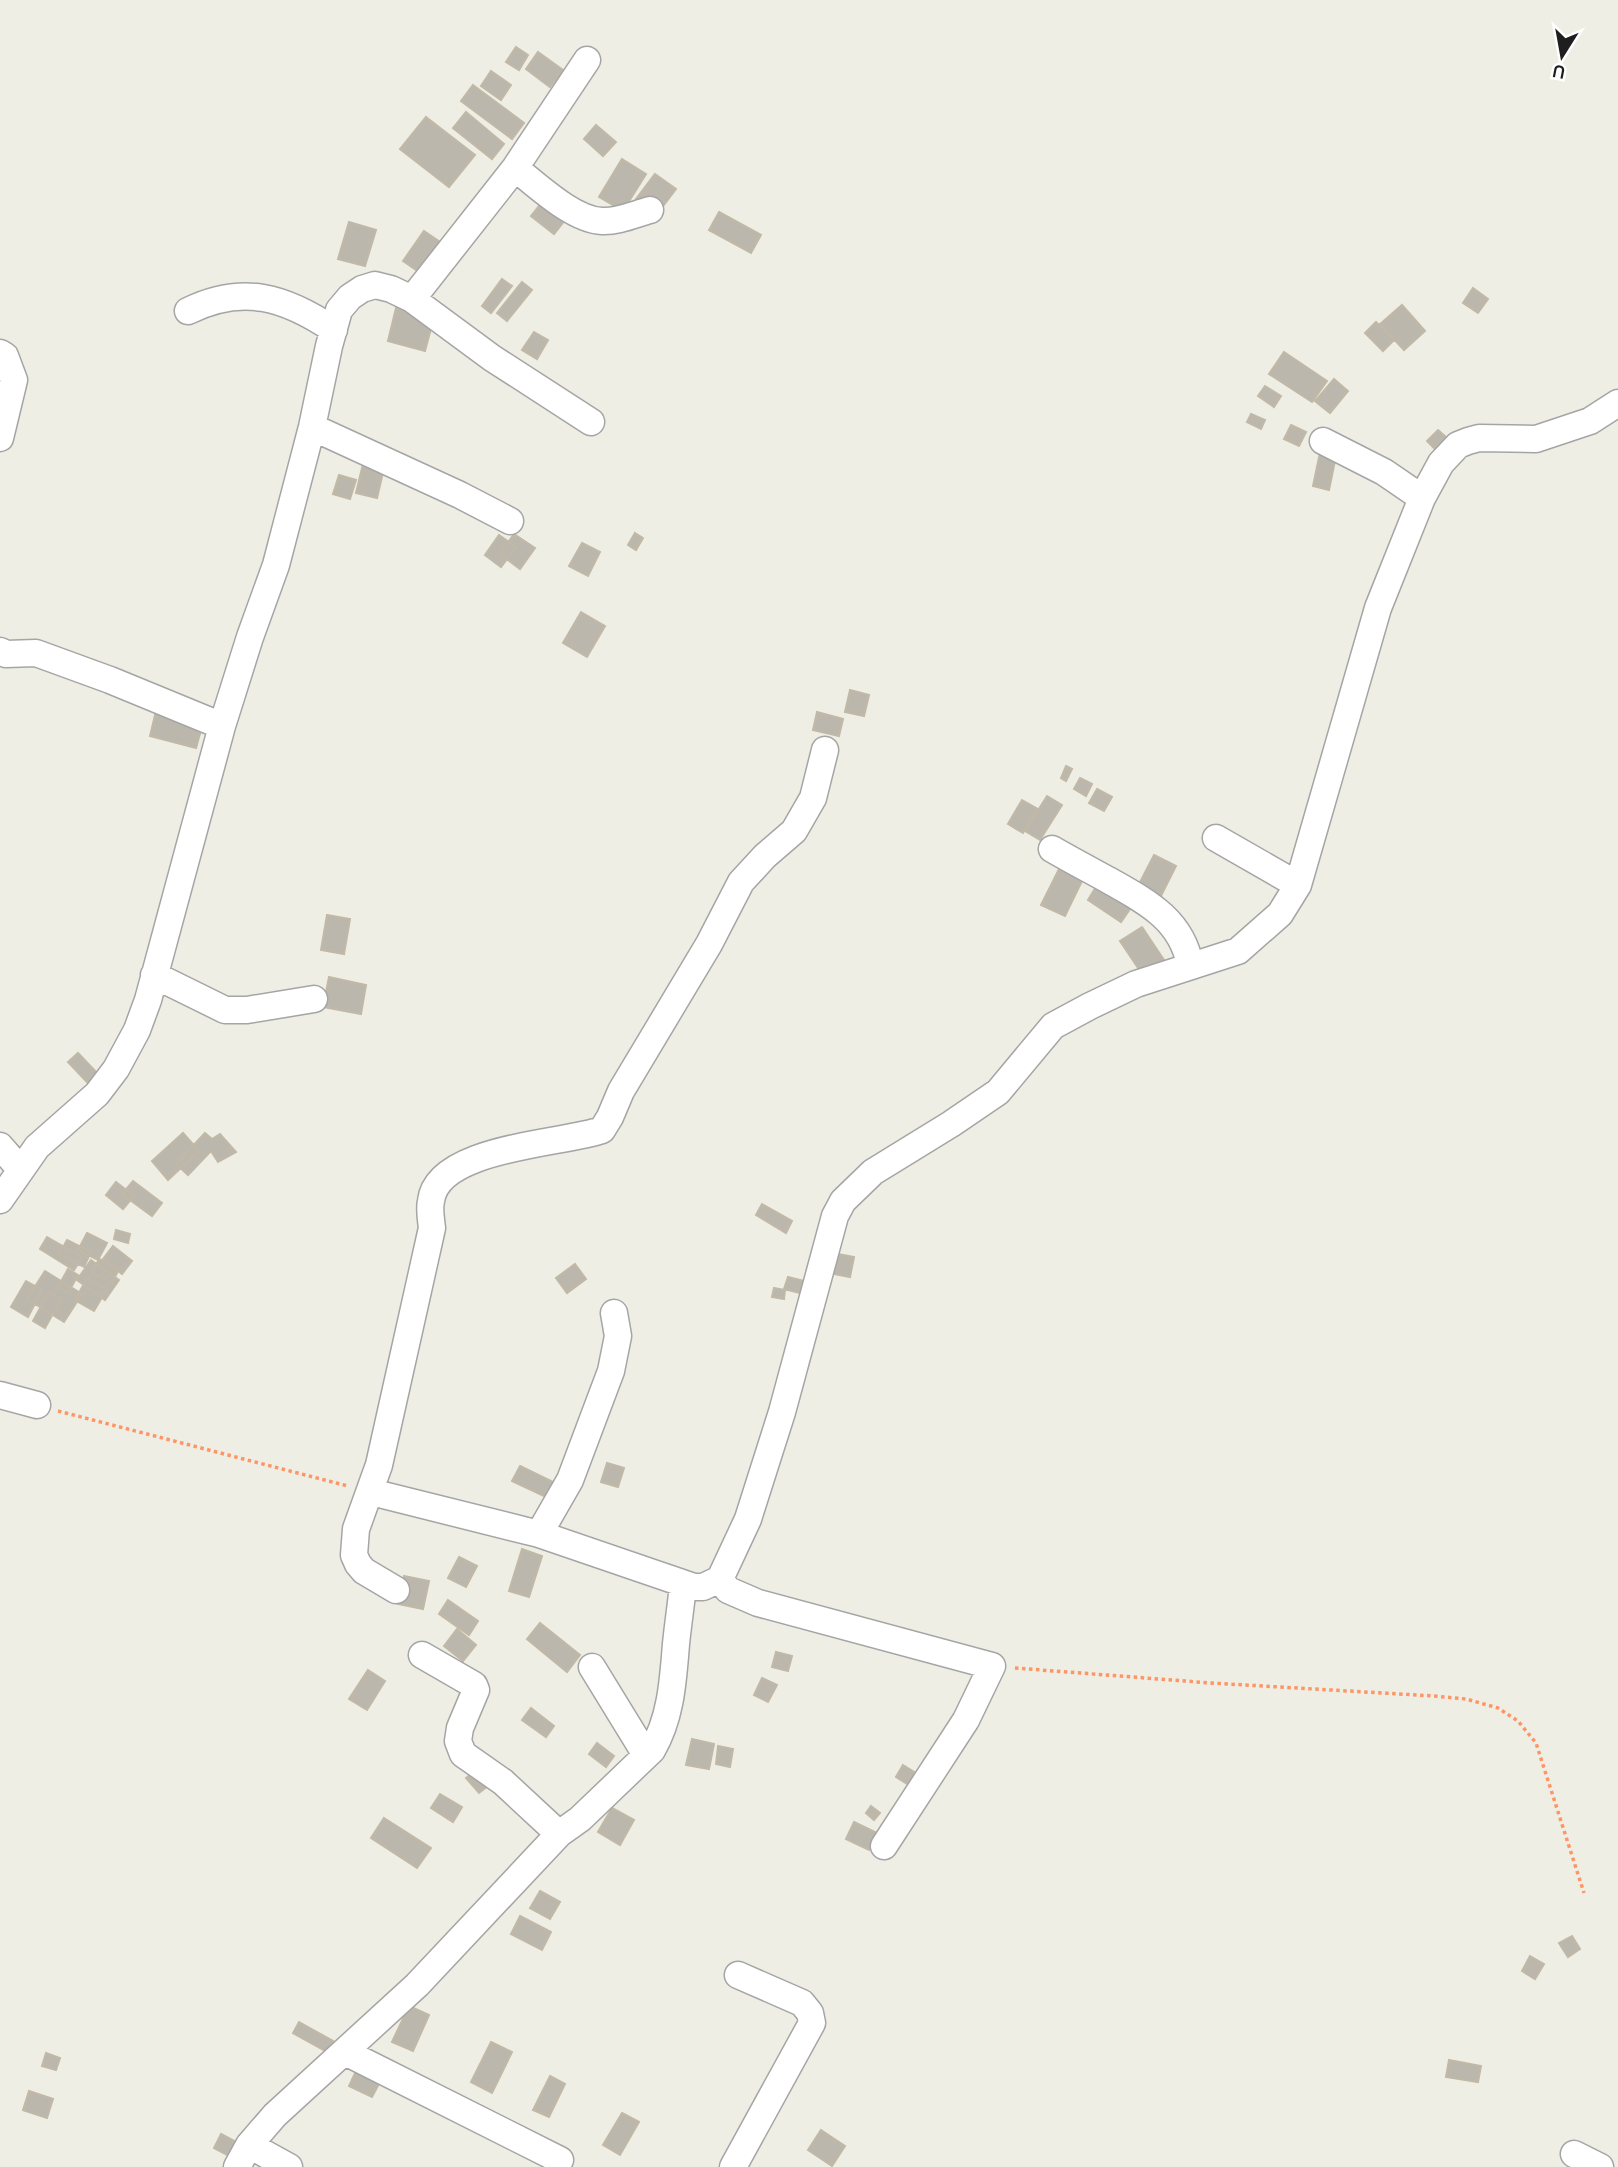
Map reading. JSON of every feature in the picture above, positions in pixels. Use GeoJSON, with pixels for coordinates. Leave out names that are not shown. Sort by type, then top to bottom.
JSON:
{"type":"FeatureCollection","features":[{"type":"Feature","properties":{"kind":"street"},"geometry":{"type":"LineString","coordinates":[[412,299],[515,168],[587,60]]}},
{"type":"Feature","properties":{"kind":"street"},"geometry":{"type":"LineString","coordinates":[[515,168],[578,214],[601,221],[620,219],[650,210]]}},
{"type":"Feature","properties":{"kind":"street"},"geometry":{"type":"LineString","coordinates":[[0,1200],[37,1147],[97,1094],[116,1069],[137,1030],[148,1000],[222,726],[276,565],[339,310],[350,297],[362,289],[375,285],[391,289],[412,299],[492,358],[591,422]]}},
{"type":"Feature","properties":{"kind":"street"},"geometry":{"type":"LineString","coordinates":[[188,310],[210,300],[242,295],[278,300],[308,312],[334,330]]}},
{"type":"Feature","properties":{"kind":"street"},"geometry":{"type":"LineString","coordinates":[[0,353],[5,356],[15,380],[0,438]]}},
{"type":"Feature","properties":{"kind":"street"},"geometry":{"type":"LineString","coordinates":[[371,1492],[539,1534],[683,1585],[703,1587],[720,1579],[748,1519],[782,1412],[835,1216],[843,1201],[873,1172],[998,1092],[1053,1026],[1136,984],[1238,951],[1280,914],[1298,885],[1378,608],[1422,498],[1441,463],[1458,445],[1479,438],[1536,439],[1590,421],[1618,404]]}},
{"type":"Feature","properties":{"kind":"street"},"geometry":{"type":"LineString","coordinates":[[312,427],[510,521]]}},
{"type":"Feature","properties":{"kind":"street"},"geometry":{"type":"LineString","coordinates":[[1323,441],[1384,472],[1422,498]]}},
{"type":"Feature","properties":{"kind":"street"},"geometry":{"type":"LineString","coordinates":[[2,661],[36,653],[222,726]]}},
{"type":"Feature","properties":{"kind":"street"},"geometry":{"type":"LineString","coordinates":[[396,1590],[358,1564],[354,1555],[356,1529],[379,1465],[432,1228],[430,1199],[437,1185],[458,1165],[482,1156],[602,1129],[621,1091],[709,944],[741,882],[794,831],[813,798],[825,750]]}},
{"type":"Feature","properties":{"kind":"street"},"geometry":{"type":"LineString","coordinates":[[1216,838],[1298,885]]}},
{"type":"Feature","properties":{"kind":"street"},"geometry":{"type":"LineString","coordinates":[[1052,849],[1152,905],[1176,931],[1187,950],[1190,965]]}},
{"type":"Feature","properties":{"kind":"street"},"geometry":{"type":"LineString","coordinates":[[154,975],[225,1010],[247,1010],[314,999]]}},
{"type":"Feature","properties":{"kind":"street"},"geometry":{"type":"LineString","coordinates":[[0,1146],[21,1170]]}},
{"type":"Feature","properties":{"kind":"street"},"geometry":{"type":"LineString","coordinates":[[539,1534],[570,1480],[611,1371],[618,1336],[614,1313]]}},
{"type":"Feature","properties":{"kind":"street"},"geometry":{"type":"LineString","coordinates":[[0,1395],[37,1405]]}},
{"type":"Feature","properties":{"kind":"street"},"geometry":{"type":"LineString","coordinates":[[720,1579],[728,1590],[758,1603],[992,1666],[967,1720],[884,1846]]}},
{"type":"Feature","properties":{"kind":"street"},"geometry":{"type":"LineString","coordinates":[[289,2167],[243,2156],[275,2115],[417,1985],[559,1834],[580,1819],[652,1750],[667,1715],[674,1682],[683,1585]]}},
{"type":"Feature","properties":{"kind":"street"},"geometry":{"type":"LineString","coordinates":[[422,1655],[474,1685],[476,1690],[458,1741],[463,1754],[503,1782],[559,1834]]}},
{"type":"Feature","properties":{"kind":"street"},"geometry":{"type":"LineString","coordinates":[[592,1667],[646,1755]]}},
{"type":"Feature","properties":{"kind":"street"},"geometry":{"type":"LineString","coordinates":[[733,2167],[812,2024],[810,2013],[802,2003],[738,1975]]}},
{"type":"Feature","properties":{"kind":"street"},"geometry":{"type":"LineString","coordinates":[[345,2052],[560,2160]]}},
{"type":"Feature","properties":{"kind":"street"},"geometry":{"type":"LineString","coordinates":[[1574,2154],[1600,2167]]}},
{"type":"Feature","properties":{"kind":"path"},"geometry":{"type":"LineString","coordinates":[[37,1405],[371,1492]]}},
{"type":"Feature","properties":{"kind":"path"},"geometry":{"type":"LineString","coordinates":[[992,1666],[1211,1683],[1434,1696],[1466,1699],[1498,1708],[1518,1721],[1536,1743],[1584,1893]]}},
{"type":"Feature","properties":{"kind":"building"},"geometry":{"type":"Polygon","coordinates":[[[516,47],[528,55],[519,70],[506,62],[516,47]]]}},
{"type":"Feature","properties":{"kind":"building"},"geometry":{"type":"Polygon","coordinates":[[[538,52],[563,70],[550,87],[526,69],[538,52]]]}},
{"type":"Feature","properties":{"kind":"building"},"geometry":{"type":"Polygon","coordinates":[[[491,71],[511,85],[501,100],[481,86],[491,71]]]}},
{"type":"Feature","properties":{"kind":"building"},"geometry":{"type":"Polygon","coordinates":[[[473,85],[524,123],[512,139],[461,101],[473,85]]]}},
{"type":"Feature","properties":{"kind":"building"},"geometry":{"type":"Polygon","coordinates":[[[466,112],[504,144],[492,159],[453,128],[466,112]]]}},
{"type":"Feature","properties":{"kind":"building"},"geometry":{"type":"Polygon","coordinates":[[[426,117],[475,155],[449,187],[400,149],[426,117]]]}},
{"type":"Feature","properties":{"kind":"building"},"geometry":{"type":"Polygon","coordinates":[[[596,125],[616,142],[603,156],[584,139],[596,125]]]}},
{"type":"Feature","properties":{"kind":"building"},"geometry":{"type":"Polygon","coordinates":[[[622,159],[646,174],[623,211],[599,197],[622,159]]]}},
{"type":"Feature","properties":{"kind":"building"},"geometry":{"type":"Polygon","coordinates":[[[655,174],[676,189],[657,214],[636,199],[655,174]]]}},
{"type":"Feature","properties":{"kind":"building"},"geometry":{"type":"Polygon","coordinates":[[[546,197],[569,215],[554,234],[531,216],[546,197]]]}},
{"type":"Feature","properties":{"kind":"building"},"geometry":{"type":"Polygon","coordinates":[[[719,212],[761,235],[751,253],[709,230],[719,212]]]}},
{"type":"Feature","properties":{"kind":"building"},"geometry":{"type":"Polygon","coordinates":[[[349,222],[376,230],[365,266],[338,259],[349,222]]]}},
{"type":"Feature","properties":{"kind":"building"},"geometry":{"type":"Polygon","coordinates":[[[424,231],[446,246],[425,276],[403,261],[424,231]]]}},
{"type":"Feature","properties":{"kind":"building"},"geometry":{"type":"Polygon","coordinates":[[[502,279],[512,286],[491,313],[482,306],[502,279]]]}},
{"type":"Feature","properties":{"kind":"building"},"geometry":{"type":"Polygon","coordinates":[[[522,282],[532,290],[507,321],[497,313],[522,282]]]}},
{"type":"Feature","properties":{"kind":"building"},"geometry":{"type":"Polygon","coordinates":[[[1473,288],[1488,299],[1478,313],[1463,303],[1473,288]]]}},
{"type":"Feature","properties":{"kind":"building"},"geometry":{"type":"Polygon","coordinates":[[[1402,305],[1425,331],[1404,350],[1380,324],[1402,305]]]}},
{"type":"Feature","properties":{"kind":"building"},"geometry":{"type":"Polygon","coordinates":[[[396,308],[434,317],[425,351],[388,341],[396,308]]]}},
{"type":"Feature","properties":{"kind":"building"},"geometry":{"type":"Polygon","coordinates":[[[1376,322],[1394,340],[1383,351],[1365,333],[1376,322]]]}},
{"type":"Feature","properties":{"kind":"building"},"geometry":{"type":"Polygon","coordinates":[[[534,332],[548,340],[537,359],[522,350],[534,332]]]}},
{"type":"Feature","properties":{"kind":"building"},"geometry":{"type":"Polygon","coordinates":[[[1284,352],[1327,381],[1312,402],[1269,374],[1284,352]]]}},
{"type":"Feature","properties":{"kind":"building"},"geometry":{"type":"Polygon","coordinates":[[[1334,379],[1348,391],[1330,413],[1315,401],[1334,379]]]}},
{"type":"Feature","properties":{"kind":"building"},"geometry":{"type":"Polygon","coordinates":[[[1265,386],[1281,396],[1274,407],[1258,396],[1265,386]]]}},
{"type":"Feature","properties":{"kind":"building"},"geometry":{"type":"Polygon","coordinates":[[[1251,414],[1265,420],[1261,429],[1247,422],[1251,414]]]}},
{"type":"Feature","properties":{"kind":"building"},"geometry":{"type":"Polygon","coordinates":[[[1291,425],[1306,432],[1299,446],[1284,439],[1291,425]]]}},
{"type":"Feature","properties":{"kind":"building"},"geometry":{"type":"Polygon","coordinates":[[[1438,430],[1446,437],[1434,448],[1427,441],[1438,430]]]}},
{"type":"Feature","properties":{"kind":"building"},"geometry":{"type":"Polygon","coordinates":[[[1321,448],[1337,451],[1329,490],[1313,486],[1321,448]]]}},
{"type":"Feature","properties":{"kind":"building"},"geometry":{"type":"Polygon","coordinates":[[[363,464],[384,468],[377,498],[356,493],[363,464]]]}},
{"type":"Feature","properties":{"kind":"building"},"geometry":{"type":"Polygon","coordinates":[[[339,475],[356,480],[350,499],[333,494],[339,475]]]}},
{"type":"Feature","properties":{"kind":"building"},"geometry":{"type":"Polygon","coordinates":[[[635,533],[643,538],[636,550],[628,545],[635,533]]]}},
{"type":"Feature","properties":{"kind":"building"},"geometry":{"type":"Polygon","coordinates":[[[514,534],[535,548],[520,569],[500,554],[514,534]]]}},
{"type":"Feature","properties":{"kind":"building"},"geometry":{"type":"Polygon","coordinates":[[[499,535],[516,547],[501,567],[485,555],[499,535]]]}},
{"type":"Feature","properties":{"kind":"building"},"geometry":{"type":"Polygon","coordinates":[[[582,543],[600,552],[588,576],[569,566],[582,543]]]}},
{"type":"Feature","properties":{"kind":"building"},"geometry":{"type":"Polygon","coordinates":[[[581,612],[605,626],[587,657],[563,643],[581,612]]]}},
{"type":"Feature","properties":{"kind":"building"},"geometry":{"type":"Polygon","coordinates":[[[850,690],[869,695],[864,716],[845,712],[850,690]]]}},
{"type":"Feature","properties":{"kind":"building"},"geometry":{"type":"Polygon","coordinates":[[[156,711],[203,723],[196,748],[150,736],[156,711]]]}},
{"type":"Feature","properties":{"kind":"building"},"geometry":{"type":"Polygon","coordinates":[[[817,712],[843,719],[839,736],[813,730],[817,712]]]}},
{"type":"Feature","properties":{"kind":"building"},"geometry":{"type":"Polygon","coordinates":[[[1066,766],[1072,769],[1066,781],[1061,778],[1066,766]]]}},
{"type":"Feature","properties":{"kind":"building"},"geometry":{"type":"Polygon","coordinates":[[[1080,778],[1092,784],[1086,796],[1074,789],[1080,778]]]}},
{"type":"Feature","properties":{"kind":"building"},"geometry":{"type":"Polygon","coordinates":[[[1097,789],[1112,797],[1104,811],[1089,803],[1097,789]]]}},
{"type":"Feature","properties":{"kind":"building"},"geometry":{"type":"Polygon","coordinates":[[[1047,796],[1062,805],[1040,840],[1025,831],[1047,796]]]}},
{"type":"Feature","properties":{"kind":"building"},"geometry":{"type":"Polygon","coordinates":[[[1022,800],[1038,809],[1023,833],[1008,824],[1022,800]]]}},
{"type":"Feature","properties":{"kind":"building"},"geometry":{"type":"Polygon","coordinates":[[[1154,855],[1176,866],[1161,896],[1139,884],[1154,855]]]}},
{"type":"Feature","properties":{"kind":"building"},"geometry":{"type":"Polygon","coordinates":[[[1059,869],[1082,881],[1065,916],[1041,905],[1059,869]]]}},
{"type":"Feature","properties":{"kind":"building"},"geometry":{"type":"Polygon","coordinates":[[[1096,887],[1130,909],[1121,922],[1088,900],[1096,887]]]}},
{"type":"Feature","properties":{"kind":"building"},"geometry":{"type":"Polygon","coordinates":[[[327,915],[350,919],[344,954],[321,950],[327,915]]]}},
{"type":"Feature","properties":{"kind":"building"},"geometry":{"type":"Polygon","coordinates":[[[1142,927],[1164,960],[1142,974],[1120,941],[1142,927]]]}},
{"type":"Feature","properties":{"kind":"building"},"geometry":{"type":"Polygon","coordinates":[[[329,977],[366,985],[361,1014],[323,1007],[329,977]]]}},
{"type":"Feature","properties":{"kind":"building"},"geometry":{"type":"Polygon","coordinates":[[[78,1053],[97,1073],[87,1082],[68,1062],[78,1053]]]}},
{"type":"Feature","properties":{"kind":"building"},"geometry":{"type":"Polygon","coordinates":[[[183,1133],[199,1151],[168,1180],[152,1161],[183,1133]]]}},
{"type":"Feature","properties":{"kind":"building"},"geometry":{"type":"Polygon","coordinates":[[[205,1133],[212,1139],[220,1134],[236,1152],[218,1162],[211,1151],[188,1175],[176,1164],[205,1133]]]}},
{"type":"Feature","properties":{"kind":"building"},"geometry":{"type":"Polygon","coordinates":[[[133,1181],[162,1203],[152,1216],[122,1194],[133,1181]]]}},
{"type":"Feature","properties":{"kind":"building"},"geometry":{"type":"Polygon","coordinates":[[[116,1182],[134,1196],[123,1209],[106,1195],[116,1182]]]}},
{"type":"Feature","properties":{"kind":"building"},"geometry":{"type":"Polygon","coordinates":[[[762,1204],[792,1221],[786,1233],[756,1215],[762,1204]]]}},
{"type":"Feature","properties":{"kind":"building"},"geometry":{"type":"Polygon","coordinates":[[[116,1230],[130,1234],[128,1243],[114,1239],[116,1230]]]}},
{"type":"Feature","properties":{"kind":"building"},"geometry":{"type":"Polygon","coordinates":[[[87,1233],[107,1243],[98,1260],[78,1250],[87,1233]]]}},
{"type":"Feature","properties":{"kind":"building"},"geometry":{"type":"Polygon","coordinates":[[[47,1237],[82,1257],[74,1270],[40,1249],[47,1237]]]}},
{"type":"Feature","properties":{"kind":"building"},"geometry":{"type":"Polygon","coordinates":[[[67,1240],[91,1252],[84,1267],[59,1254],[67,1240]]]}},
{"type":"Feature","properties":{"kind":"building"},"geometry":{"type":"Polygon","coordinates":[[[113,1246],[132,1261],[122,1274],[103,1259],[113,1246]]]}},
{"type":"Feature","properties":{"kind":"building"},"geometry":{"type":"Polygon","coordinates":[[[838,1254],[854,1257],[850,1277],[834,1274],[838,1254]]]}},
{"type":"Feature","properties":{"kind":"building"},"geometry":{"type":"Polygon","coordinates":[[[99,1259],[119,1269],[112,1283],[92,1273],[99,1259]]]}},
{"type":"Feature","properties":{"kind":"building"},"geometry":{"type":"Polygon","coordinates":[[[91,1260],[119,1280],[105,1300],[77,1280],[91,1260]]]}},
{"type":"Feature","properties":{"kind":"building"},"geometry":{"type":"Polygon","coordinates":[[[575,1264],[586,1279],[567,1293],[556,1278],[575,1264]]]}},
{"type":"Feature","properties":{"kind":"building"},"geometry":{"type":"Polygon","coordinates":[[[68,1269],[78,1275],[68,1293],[58,1287],[68,1269]]]}},
{"type":"Feature","properties":{"kind":"building"},"geometry":{"type":"Polygon","coordinates":[[[45,1271],[82,1294],[64,1322],[27,1299],[45,1271]]]}},
{"type":"Feature","properties":{"kind":"building"},"geometry":{"type":"Polygon","coordinates":[[[788,1277],[808,1282],[804,1294],[784,1289],[788,1277]]]}},
{"type":"Feature","properties":{"kind":"building"},"geometry":{"type":"Polygon","coordinates":[[[87,1278],[107,1289],[94,1311],[75,1300],[87,1278]]]}},
{"type":"Feature","properties":{"kind":"building"},"geometry":{"type":"Polygon","coordinates":[[[26,1281],[42,1290],[28,1317],[11,1307],[26,1281]]]}},
{"type":"Feature","properties":{"kind":"building"},"geometry":{"type":"Polygon","coordinates":[[[774,1288],[785,1290],[784,1299],[772,1297],[774,1288]]]}},
{"type":"Feature","properties":{"kind":"building"},"geometry":{"type":"Polygon","coordinates":[[[49,1292],[61,1299],[45,1328],[33,1321],[49,1292]]]}},
{"type":"Feature","properties":{"kind":"building"},"geometry":{"type":"Polygon","coordinates":[[[607,1463],[624,1468],[618,1487],[601,1482],[607,1463]]]}},
{"type":"Feature","properties":{"kind":"building"},"geometry":{"type":"Polygon","coordinates":[[[520,1466],[555,1483],[548,1498],[512,1481],[520,1466]]]}},
{"type":"Feature","properties":{"kind":"building"},"geometry":{"type":"Polygon","coordinates":[[[522,1549],[542,1556],[529,1597],[509,1591],[522,1549]]]}},
{"type":"Feature","properties":{"kind":"building"},"geometry":{"type":"Polygon","coordinates":[[[459,1557],[477,1566],[466,1587],[448,1578],[459,1557]]]}},
{"type":"Feature","properties":{"kind":"building"},"geometry":{"type":"Polygon","coordinates":[[[404,1576],[429,1581],[423,1609],[398,1604],[404,1576]]]}},
{"type":"Feature","properties":{"kind":"building"},"geometry":{"type":"Polygon","coordinates":[[[448,1600],[478,1621],[469,1635],[439,1614],[448,1600]]]}},
{"type":"Feature","properties":{"kind":"building"},"geometry":{"type":"Polygon","coordinates":[[[540,1623],[580,1655],[567,1672],[527,1639],[540,1623]]]}},
{"type":"Feature","properties":{"kind":"building"},"geometry":{"type":"Polygon","coordinates":[[[457,1629],[476,1645],[463,1661],[444,1646],[457,1629]]]}},
{"type":"Feature","properties":{"kind":"building"},"geometry":{"type":"Polygon","coordinates":[[[776,1652],[792,1656],[788,1671],[772,1667],[776,1652]]]}},
{"type":"Feature","properties":{"kind":"building"},"geometry":{"type":"Polygon","coordinates":[[[368,1670],[385,1681],[367,1710],[349,1699],[368,1670]]]}},
{"type":"Feature","properties":{"kind":"building"},"geometry":{"type":"Polygon","coordinates":[[[762,1678],[777,1685],[768,1702],[754,1695],[762,1678]]]}},
{"type":"Feature","properties":{"kind":"building"},"geometry":{"type":"Polygon","coordinates":[[[531,1708],[554,1726],[546,1737],[522,1720],[531,1708]]]}},
{"type":"Feature","properties":{"kind":"building"},"geometry":{"type":"Polygon","coordinates":[[[692,1739],[714,1744],[709,1769],[686,1765],[692,1739]]]}},
{"type":"Feature","properties":{"kind":"building"},"geometry":{"type":"Polygon","coordinates":[[[597,1743],[614,1756],[606,1767],[589,1754],[597,1743]]]}},
{"type":"Feature","properties":{"kind":"building"},"geometry":{"type":"Polygon","coordinates":[[[718,1746],[733,1749],[730,1767],[716,1764],[718,1746]]]}},
{"type":"Feature","properties":{"kind":"building"},"geometry":{"type":"Polygon","coordinates":[[[903,1765],[916,1773],[909,1785],[896,1777],[903,1765]]]}},
{"type":"Feature","properties":{"kind":"building"},"geometry":{"type":"Polygon","coordinates":[[[478,1768],[492,1783],[479,1793],[466,1778],[478,1768]]]}},
{"type":"Feature","properties":{"kind":"building"},"geometry":{"type":"Polygon","coordinates":[[[440,1794],[462,1807],[453,1822],[431,1808],[440,1794]]]}},
{"type":"Feature","properties":{"kind":"building"},"geometry":{"type":"Polygon","coordinates":[[[871,1806],[880,1813],[874,1820],[866,1813],[871,1806]]]}},
{"type":"Feature","properties":{"kind":"building"},"geometry":{"type":"Polygon","coordinates":[[[612,1808],[634,1820],[620,1845],[598,1832],[612,1808]]]}},
{"type":"Feature","properties":{"kind":"building"},"geometry":{"type":"Polygon","coordinates":[[[384,1818],[431,1848],[417,1868],[371,1838],[384,1818]]]}},
{"type":"Feature","properties":{"kind":"building"},"geometry":{"type":"Polygon","coordinates":[[[854,1822],[877,1833],[869,1850],[846,1839],[854,1822]]]}},
{"type":"Feature","properties":{"kind":"building"},"geometry":{"type":"Polygon","coordinates":[[[540,1891],[560,1902],[550,1919],[530,1908],[540,1891]]]}},
{"type":"Feature","properties":{"kind":"building"},"geometry":{"type":"Polygon","coordinates":[[[520,1916],[551,1932],[542,1950],[511,1934],[520,1916]]]}},
{"type":"Feature","properties":{"kind":"building"},"geometry":{"type":"Polygon","coordinates":[[[1572,1936],[1580,1949],[1568,1957],[1559,1943],[1572,1936]]]}},
{"type":"Feature","properties":{"kind":"building"},"geometry":{"type":"Polygon","coordinates":[[[1530,1956],[1544,1964],[1535,1979],[1522,1971],[1530,1956]]]}},
{"type":"Feature","properties":{"kind":"building"},"geometry":{"type":"Polygon","coordinates":[[[409,2006],[429,2015],[413,2051],[392,2042],[409,2006]]]}},
{"type":"Feature","properties":{"kind":"building"},"geometry":{"type":"Polygon","coordinates":[[[299,2022],[333,2041],[327,2052],[293,2033],[299,2022]]]}},
{"type":"Feature","properties":{"kind":"building"},"geometry":{"type":"Polygon","coordinates":[[[491,2042],[512,2052],[492,2093],[471,2082],[491,2042]]]}},
{"type":"Feature","properties":{"kind":"building"},"geometry":{"type":"Polygon","coordinates":[[[46,2053],[60,2058],[56,2070],[42,2066],[46,2053]]]}},
{"type":"Feature","properties":{"kind":"building"},"geometry":{"type":"Polygon","coordinates":[[[1449,2060],[1481,2066],[1478,2082],[1446,2077],[1449,2060]]]}},
{"type":"Feature","properties":{"kind":"building"},"geometry":{"type":"Polygon","coordinates":[[[357,2069],[381,2080],[372,2097],[349,2086],[357,2069]]]}},
{"type":"Feature","properties":{"kind":"building"},"geometry":{"type":"Polygon","coordinates":[[[550,2076],[565,2084],[549,2117],[533,2110],[550,2076]]]}},
{"type":"Feature","properties":{"kind":"building"},"geometry":{"type":"Polygon","coordinates":[[[29,2091],[53,2099],[47,2118],[23,2110],[29,2091]]]}},
{"type":"Feature","properties":{"kind":"building"},"geometry":{"type":"Polygon","coordinates":[[[622,2113],[639,2122],[620,2155],[603,2145],[622,2113]]]}},
{"type":"Feature","properties":{"kind":"building"},"geometry":{"type":"Polygon","coordinates":[[[821,2130],[845,2146],[832,2166],[808,2150],[821,2130]]]}},
{"type":"Feature","properties":{"kind":"building"},"geometry":{"type":"Polygon","coordinates":[[[221,2134],[238,2143],[231,2157],[214,2148],[221,2134]]]}}]}
